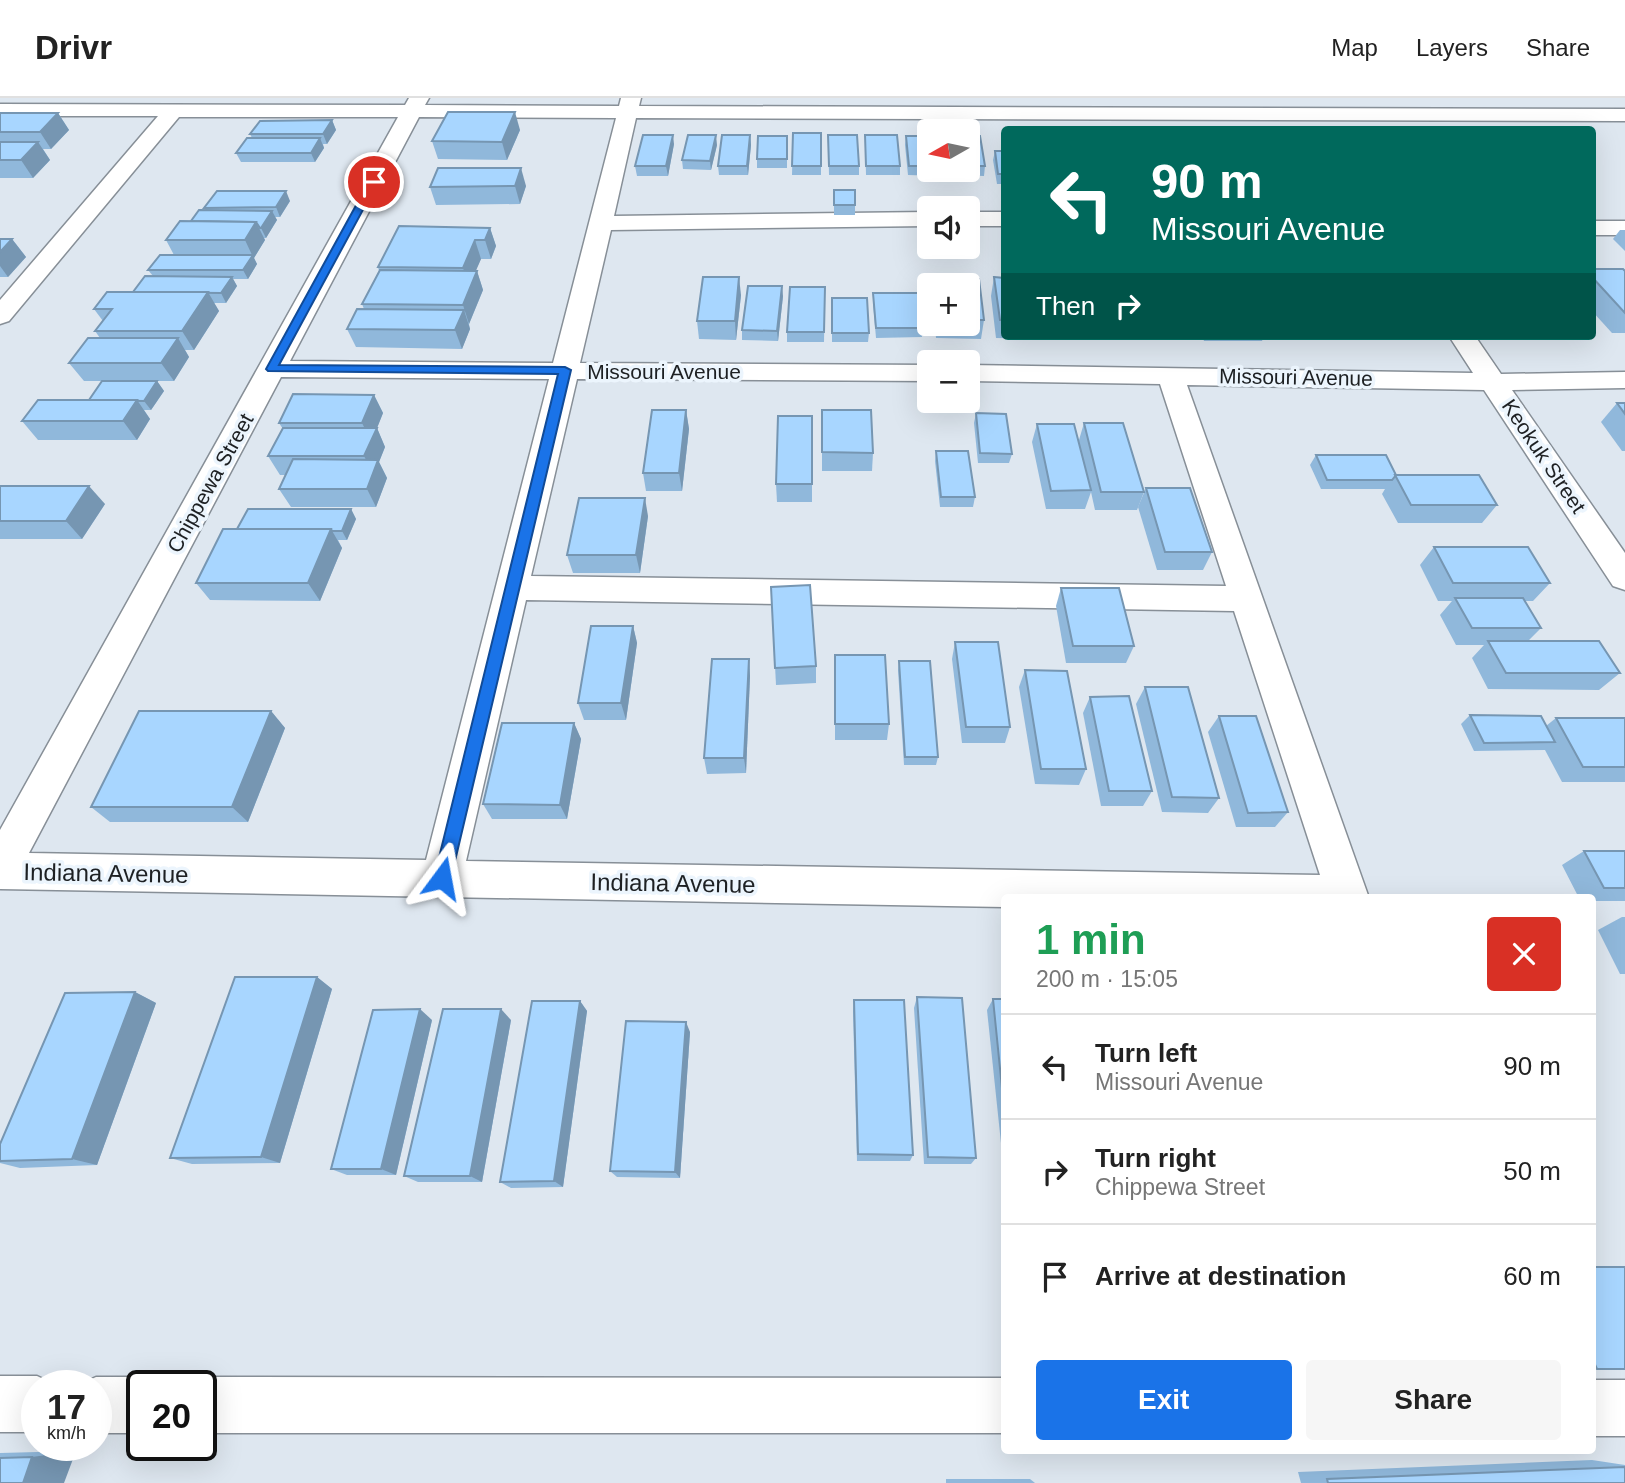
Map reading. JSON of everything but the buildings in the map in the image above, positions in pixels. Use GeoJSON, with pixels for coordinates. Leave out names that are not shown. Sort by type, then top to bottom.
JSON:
{"type":"FeatureCollection","features":[{"type":"Feature","properties":{"kind":"street","name":"Chippewa Street"},"geometry":{"type":"LineString","coordinates":[[0,870],[415,105]]}},
{"type":"Feature","properties":{"kind":"street"},"geometry":{"type":"LineString","coordinates":[[442,878],[629,105]]}},
{"type":"Feature","properties":{"kind":"street"},"geometry":{"type":"LineString","coordinates":[[0,110],[629,105],[1304,114],[1625,114]]}},
{"type":"Feature","properties":{"kind":"street"},"geometry":{"type":"LineString","coordinates":[[0,316],[192,107]]}},
{"type":"Feature","properties":{"kind":"street"},"geometry":{"type":"LineString","coordinates":[[601,223],[917,219]]}},
{"type":"Feature","properties":{"kind":"street"},"geometry":{"type":"LineString","coordinates":[[980,219],[1001,219]]}},
{"type":"Feature","properties":{"kind":"street"},"geometry":{"type":"LineString","coordinates":[[1596,228],[1625,228]]}},
{"type":"Feature","properties":{"kind":"street","name":"Keokuk Street"},"geometry":{"type":"LineString","coordinates":[[1465,340],[1625,578]]}},
{"type":"Feature","properties":{"kind":"street","name":"Missouri Avenue"},"geometry":{"type":"LineString","coordinates":[[272,369],[917,373]]}},
{"type":"Feature","properties":{"kind":"street","name":"Missouri Avenue"},"geometry":{"type":"LineString","coordinates":[[980,373],[1170,374],[1495,382],[1625,380]]}},
{"type":"Feature","properties":{"kind":"street"},"geometry":{"type":"LineString","coordinates":[[1170,374],[1346,894]]}},
{"type":"Feature","properties":{"kind":"street"},"geometry":{"type":"LineString","coordinates":[[512,588],[1246,598]]}},
{"type":"Feature","properties":{"kind":"street","name":"Indiana Avenue"},"geometry":{"type":"LineString","coordinates":[[0,870],[1246,894]]}},
{"type":"Feature","properties":{"kind":"street"},"geometry":{"type":"LineString","coordinates":[[0,1404],[21,1404]]}},
{"type":"Feature","properties":{"kind":"street"},"geometry":{"type":"LineString","coordinates":[[217,1405],[1001,1406]]}},
{"type":"Feature","properties":{"kind":"street"},"geometry":{"type":"LineString","coordinates":[[1596,1408],[1625,1408]]}},
{"type":"Feature","properties":{"kind":"route"},"geometry":{"type":"LineString","coordinates":[[374,182],[272,369],[565,370],[442,878]]}}]}
